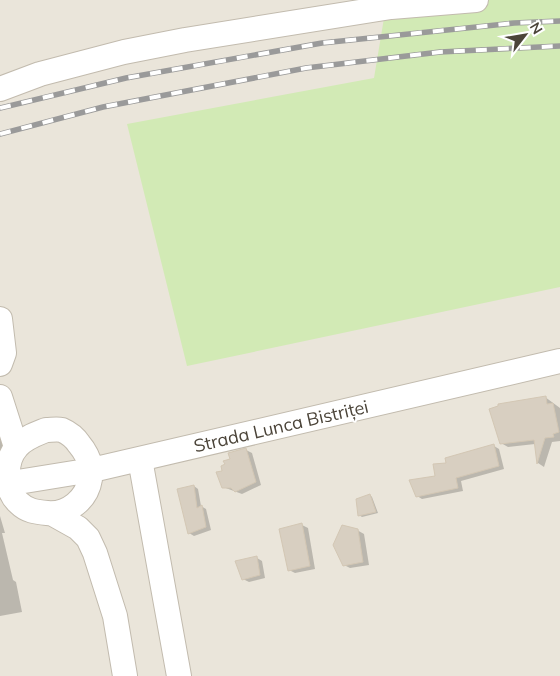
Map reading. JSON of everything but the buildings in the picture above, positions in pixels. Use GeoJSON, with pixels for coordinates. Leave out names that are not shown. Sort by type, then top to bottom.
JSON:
{"type":"FeatureCollection","features":[{"type":"Feature","properties":{"kind":"street"},"geometry":{"type":"LineString","coordinates":[[0,89],[40,74],[124,52],[176,41],[391,7],[476,0]]}},
{"type":"Feature","properties":{"kind":"street"},"geometry":{"type":"LineString","coordinates":[[0,319],[4,352],[0,364]]}},
{"type":"Feature","properties":{"kind":"street","name":"Strada Lunca Bistriței"},"geometry":{"type":"LineString","coordinates":[[4,484],[92,470],[560,360]]}},
{"type":"Feature","properties":{"kind":"street"},"geometry":{"type":"LineString","coordinates":[[0,397],[16,447]]}},
{"type":"Feature","properties":{"kind":"street"},"geometry":{"type":"LineString","coordinates":[[54,514],[73,507],[83,498],[89,488],[92,470],[84,451],[74,437],[61,430],[46,430],[32,435],[16,447],[4,484],[25,509],[54,514],[78,528],[88,538],[95,553],[115,616],[125,676]]}},
{"type":"Feature","properties":{"kind":"street"},"geometry":{"type":"LineString","coordinates":[[140,459],[179,676]]}},
{"type":"Feature","properties":{"kind":"shaded area"},"geometry":{"type":"Polygon","coordinates":[[[0,0],[560,0],[560,676],[0,676],[0,0]]]}},
{"type":"Feature","properties":{"kind":"green space"},"geometry":{"type":"Polygon","coordinates":[[[485,0],[560,0],[560,287],[187,366],[127,124],[374,78],[385,12],[485,0]]]}},
{"type":"Feature","properties":{"kind":"railway"},"geometry":{"type":"LineString","coordinates":[[0,108],[126,78],[322,43],[514,23],[560,21]]}},
{"type":"Feature","properties":{"kind":"railway"},"geometry":{"type":"LineString","coordinates":[[0,134],[103,107],[306,68],[440,52],[560,46]]}}]}
